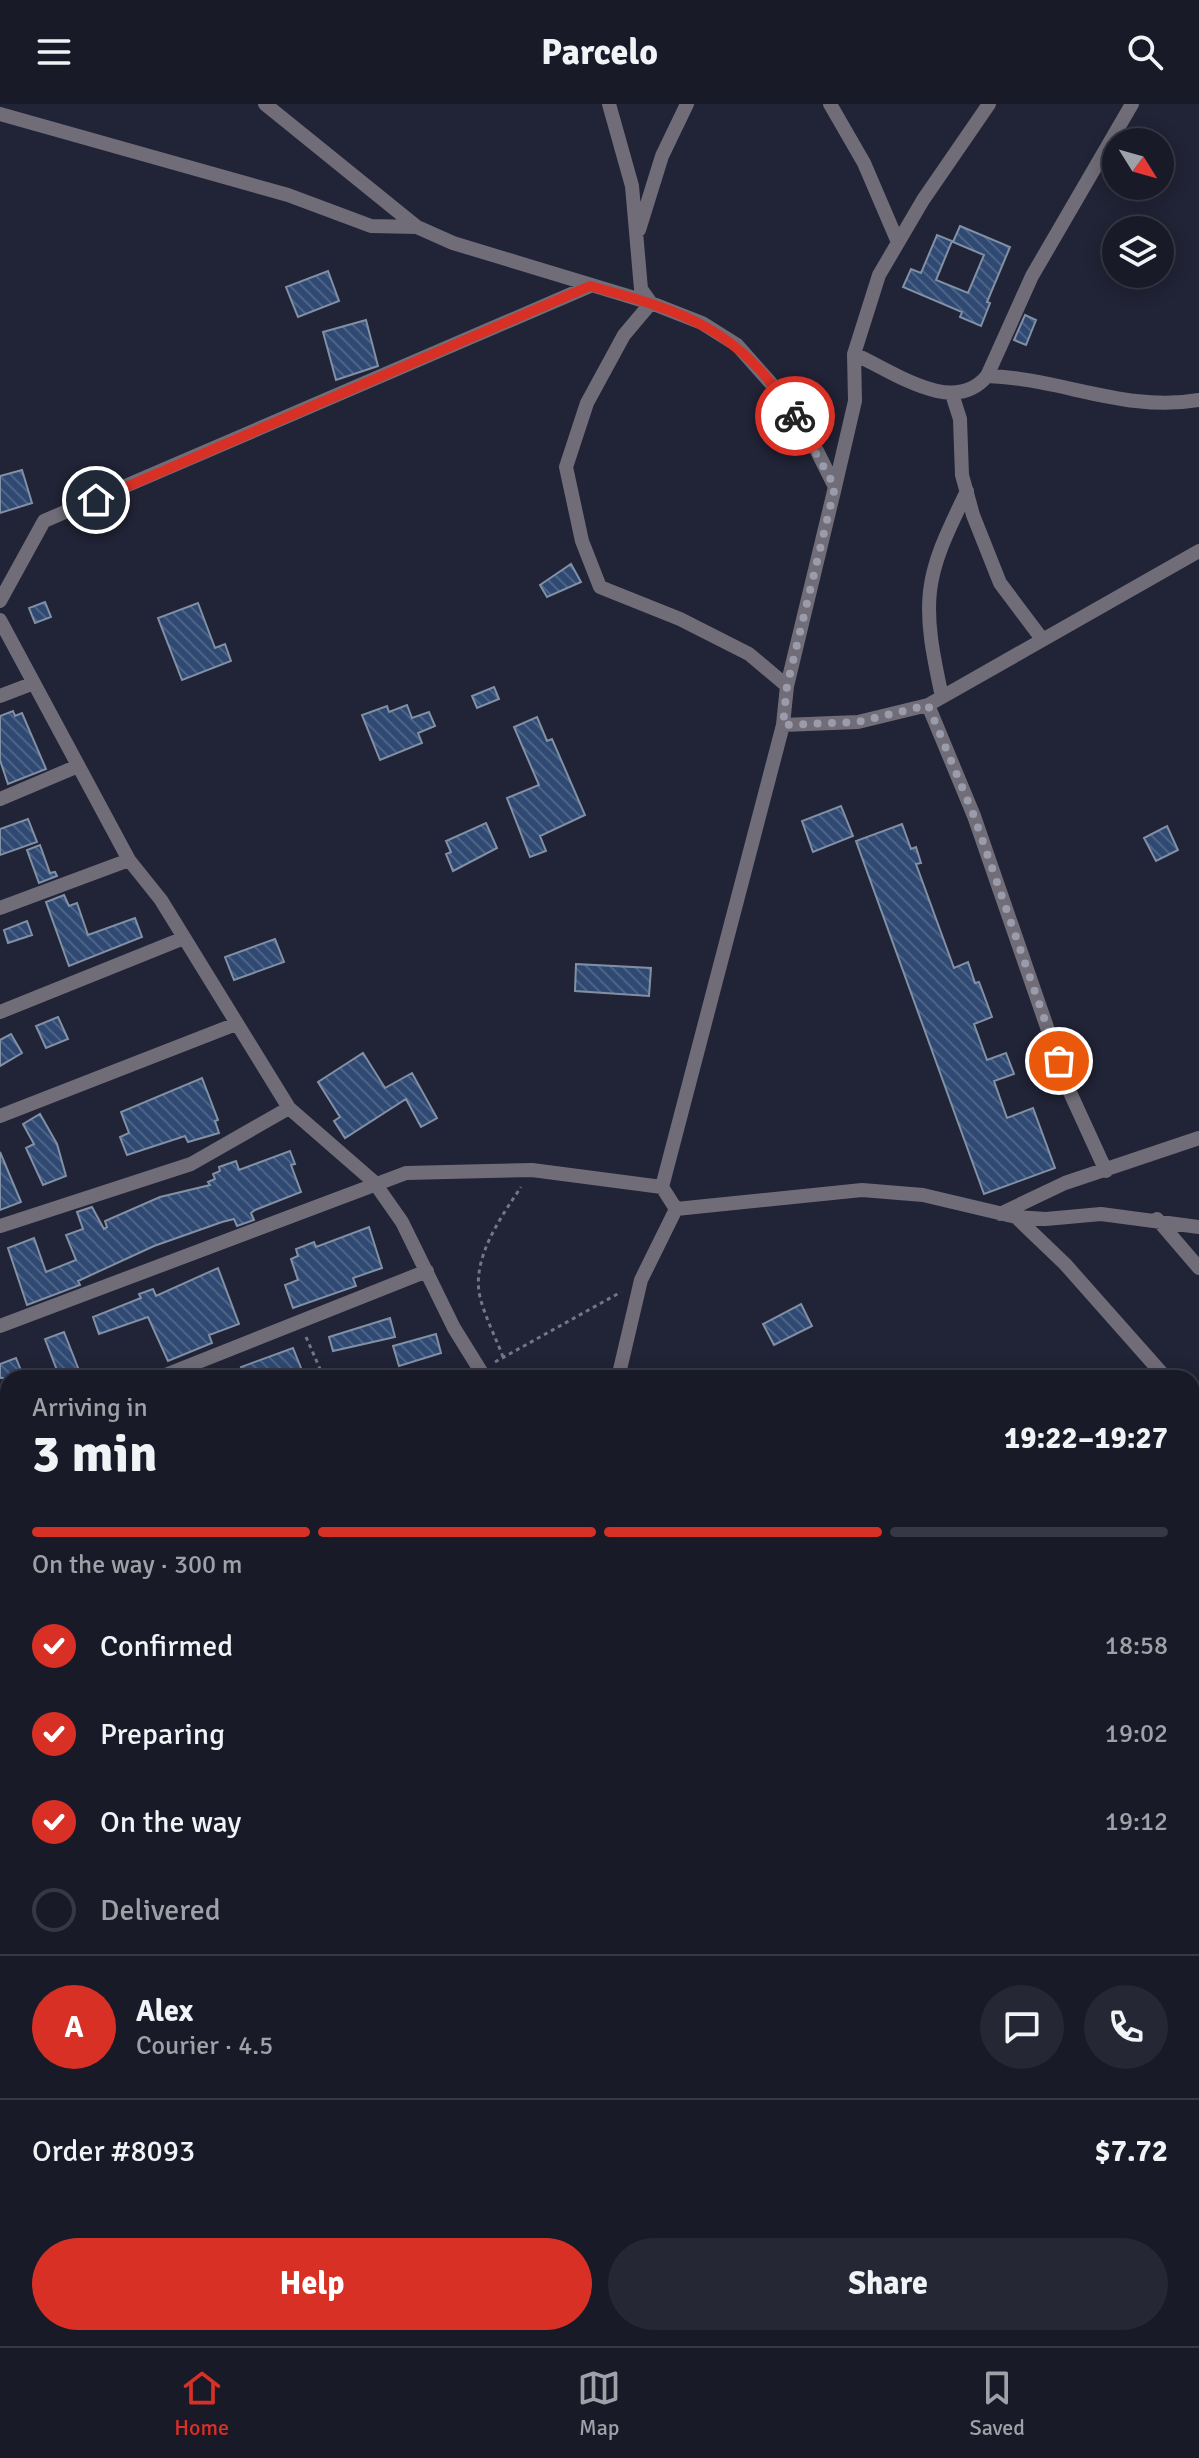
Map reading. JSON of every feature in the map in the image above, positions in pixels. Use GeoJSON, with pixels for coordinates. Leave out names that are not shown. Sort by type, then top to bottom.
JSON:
{"type":"FeatureCollection","features":[{"type":"Feature","properties":{"kind":"street"},"geometry":{"type":"LineString","coordinates":[[265,104],[417,227],[453,243],[651,303],[702,323],[737,345],[784,398],[835,487]]}},
{"type":"Feature","properties":{"kind":"street"},"geometry":{"type":"LineString","coordinates":[[609,104],[632,186],[641,289],[651,303]]}},
{"type":"Feature","properties":{"kind":"street"},"geometry":{"type":"LineString","coordinates":[[637,238],[662,156],[687,104]]}},
{"type":"Feature","properties":{"kind":"street"},"geometry":{"type":"LineString","coordinates":[[830,104],[864,163],[897,240]]}},
{"type":"Feature","properties":{"kind":"street"},"geometry":{"type":"LineString","coordinates":[[676,1209],[662,1187],[783,725],[787,686],[852,423],[854,354],[879,275],[897,240],[989,104]]}},
{"type":"Feature","properties":{"kind":"street"},"geometry":{"type":"LineString","coordinates":[[854,354],[943,394],[977,388],[987,376],[1032,276],[1132,104]]}},
{"type":"Feature","properties":{"kind":"street"},"geometry":{"type":"LineString","coordinates":[[0,114],[288,195],[371,226],[417,227]]}},
{"type":"Feature","properties":{"kind":"street"},"geometry":{"type":"LineString","coordinates":[[0,601],[44,521],[590,286]]}},
{"type":"Feature","properties":{"kind":"street"},"geometry":{"type":"LineString","coordinates":[[651,303],[624,335],[587,403],[566,467],[582,541],[600,587],[680,619],[749,654],[787,686]]}},
{"type":"Feature","properties":{"kind":"street"},"geometry":{"type":"LineString","coordinates":[[987,376],[1024,377],[1101,398],[1173,405],[1199,400]]}},
{"type":"Feature","properties":{"kind":"street"},"geometry":{"type":"LineString","coordinates":[[952,394],[960,419],[967,491],[1000,583],[1042,639]]}},
{"type":"Feature","properties":{"kind":"street"},"geometry":{"type":"LineString","coordinates":[[942,697],[933,652],[930,591],[942,545],[967,491]]}},
{"type":"Feature","properties":{"kind":"street"},"geometry":{"type":"LineString","coordinates":[[783,725],[858,722],[928,705],[1199,551]]}},
{"type":"Feature","properties":{"kind":"street"},"geometry":{"type":"LineString","coordinates":[[0,620],[129,860],[161,900],[289,1108],[374,1182],[402,1222],[479,1370]]}},
{"type":"Feature","properties":{"kind":"street"},"geometry":{"type":"LineString","coordinates":[[0,696],[34,683]]}},
{"type":"Feature","properties":{"kind":"street"},"geometry":{"type":"LineString","coordinates":[[928,705],[974,816],[1068,1088],[1106,1171]]}},
{"type":"Feature","properties":{"kind":"street"},"geometry":{"type":"LineString","coordinates":[[0,799],[78,766]]}},
{"type":"Feature","properties":{"kind":"street"},"geometry":{"type":"LineString","coordinates":[[0,908],[129,860]]}},
{"type":"Feature","properties":{"kind":"street"},"geometry":{"type":"LineString","coordinates":[[0,1012],[184,938]]}},
{"type":"Feature","properties":{"kind":"street"},"geometry":{"type":"LineString","coordinates":[[0,1116],[236,1024]]}},
{"type":"Feature","properties":{"kind":"street"},"geometry":{"type":"LineString","coordinates":[[0,1226],[191,1164],[289,1108]]}},
{"type":"Feature","properties":{"kind":"street"},"geometry":{"type":"LineString","coordinates":[[1000,1214],[1031,1196],[1199,1138]]}},
{"type":"Feature","properties":{"kind":"street"},"geometry":{"type":"LineString","coordinates":[[0,1326],[287,1219],[374,1182],[406,1173],[532,1170],[662,1187]]}},
{"type":"Feature","properties":{"kind":"street"},"geometry":{"type":"LineString","coordinates":[[676,1209],[862,1190],[923,1195],[974,1204],[1016,1217],[1046,1219],[1101,1214],[1199,1227]]}},
{"type":"Feature","properties":{"kind":"street"},"geometry":{"type":"LineString","coordinates":[[620,1370],[641,1280],[676,1209]]}},
{"type":"Feature","properties":{"kind":"street"},"geometry":{"type":"LineString","coordinates":[[1016,1217],[1057,1256],[1159,1370]]}},
{"type":"Feature","properties":{"kind":"street"},"geometry":{"type":"LineString","coordinates":[[1156,1219],[1199,1268]]}},
{"type":"Feature","properties":{"kind":"street"},"geometry":{"type":"LineString","coordinates":[[183,1370],[427,1271]]}},
{"type":"Feature","properties":{"kind":"path"},"geometry":{"type":"LineString","coordinates":[[503,1357],[479,1295],[482,1266],[494,1228],[532,1170]]}},
{"type":"Feature","properties":{"kind":"path"},"geometry":{"type":"LineString","coordinates":[[488,1370],[503,1357],[641,1280]]}},
{"type":"Feature","properties":{"kind":"path"},"geometry":{"type":"LineString","coordinates":[[300,1322],[321,1370]]}},
{"type":"Feature","properties":{"kind":"building"},"geometry":{"type":"Polygon","coordinates":[[[960,226],[1010,247],[987,302],[990,303],[981,326],[960,317],[962,312],[903,287],[911,269],[921,273],[937,235],[952,241],[936,280],[968,293],[984,255],[953,242],[960,226]]]}},
{"type":"Feature","properties":{"kind":"building"},"geometry":{"type":"Polygon","coordinates":[[[328,271],[339,301],[298,317],[286,287],[328,271]]]}},
{"type":"Feature","properties":{"kind":"building"},"geometry":{"type":"Polygon","coordinates":[[[1025,315],[1036,320],[1026,345],[1014,340],[1025,315]]]}},
{"type":"Feature","properties":{"kind":"building"},"geometry":{"type":"Polygon","coordinates":[[[366,320],[378,366],[336,380],[323,332],[366,320]]]}},
{"type":"Feature","properties":{"kind":"building"},"geometry":{"type":"Polygon","coordinates":[[[22,470],[32,503],[0,513],[0,476],[22,470]]]}},
{"type":"Feature","properties":{"kind":"building"},"geometry":{"type":"Polygon","coordinates":[[[571,564],[581,582],[547,597],[540,585],[571,564]]]}},
{"type":"Feature","properties":{"kind":"building"},"geometry":{"type":"Polygon","coordinates":[[[45,602],[51,617],[35,623],[29,608],[45,602]]]}},
{"type":"Feature","properties":{"kind":"building"},"geometry":{"type":"Polygon","coordinates":[[[198,603],[215,648],[225,644],[231,661],[182,680],[158,618],[198,603]]]}},
{"type":"Feature","properties":{"kind":"building"},"geometry":{"type":"Polygon","coordinates":[[[494,687],[499,699],[477,708],[472,696],[494,687]]]}},
{"type":"Feature","properties":{"kind":"building"},"geometry":{"type":"Polygon","coordinates":[[[407,705],[412,718],[429,712],[435,726],[418,733],[422,743],[380,760],[362,715],[387,706],[389,712],[407,705]]]}},
{"type":"Feature","properties":{"kind":"building"},"geometry":{"type":"Polygon","coordinates":[[[13,711],[15,716],[22,713],[46,769],[8,784],[0,760],[0,716],[13,711]]]}},
{"type":"Feature","properties":{"kind":"building"},"geometry":{"type":"Polygon","coordinates":[[[537,717],[547,741],[552,739],[585,815],[540,836],[546,851],[530,857],[507,798],[539,785],[514,727],[537,717]]]}},
{"type":"Feature","properties":{"kind":"building"},"geometry":{"type":"Polygon","coordinates":[[[841,806],[853,836],[813,852],[802,821],[841,806]]]}},
{"type":"Feature","properties":{"kind":"building"},"geometry":{"type":"Polygon","coordinates":[[[28,819],[37,842],[0,855],[0,829],[28,819]]]}},
{"type":"Feature","properties":{"kind":"building"},"geometry":{"type":"Polygon","coordinates":[[[486,823],[497,848],[453,871],[446,854],[451,852],[446,841],[486,823]]]}},
{"type":"Feature","properties":{"kind":"building"},"geometry":{"type":"Polygon","coordinates":[[[902,824],[911,849],[916,847],[921,863],[916,864],[954,968],[968,962],[992,1017],[974,1024],[987,1060],[1006,1053],[1014,1074],[994,1081],[1007,1118],[1033,1108],[1055,1168],[984,1194],[856,841],[902,824]]]}},
{"type":"Feature","properties":{"kind":"building"},"geometry":{"type":"Polygon","coordinates":[[[1167,826],[1178,850],[1156,861],[1144,838],[1167,826]]]}},
{"type":"Feature","properties":{"kind":"building"},"geometry":{"type":"Polygon","coordinates":[[[40,845],[50,873],[55,872],[57,876],[39,883],[27,850],[40,845]]]}},
{"type":"Feature","properties":{"kind":"building"},"geometry":{"type":"Polygon","coordinates":[[[64,895],[69,906],[77,903],[88,935],[135,918],[142,937],[69,966],[46,902],[64,895]]]}},
{"type":"Feature","properties":{"kind":"building"},"geometry":{"type":"Polygon","coordinates":[[[27,921],[32,935],[8,943],[4,930],[27,921]]]}},
{"type":"Feature","properties":{"kind":"building"},"geometry":{"type":"Polygon","coordinates":[[[275,939],[284,962],[234,980],[225,957],[275,939]]]}},
{"type":"Feature","properties":{"kind":"building"},"geometry":{"type":"Polygon","coordinates":[[[576,964],[651,968],[649,996],[575,991],[576,964]]]}},
{"type":"Feature","properties":{"kind":"building"},"geometry":{"type":"Polygon","coordinates":[[[58,1017],[68,1039],[46,1048],[36,1026],[58,1017]]]}},
{"type":"Feature","properties":{"kind":"building"},"geometry":{"type":"Polygon","coordinates":[[[11,1034],[22,1053],[0,1066],[0,1040],[11,1034]]]}},
{"type":"Feature","properties":{"kind":"building"},"geometry":{"type":"Polygon","coordinates":[[[363,1053],[385,1088],[412,1073],[437,1118],[421,1127],[406,1099],[345,1138],[334,1121],[340,1117],[318,1082],[363,1053]]]}},
{"type":"Feature","properties":{"kind":"building"},"geometry":{"type":"Polygon","coordinates":[[[202,1078],[218,1120],[215,1121],[219,1133],[188,1142],[185,1136],[127,1155],[120,1137],[129,1133],[121,1112],[202,1078]]]}},
{"type":"Feature","properties":{"kind":"building"},"geometry":{"type":"Polygon","coordinates":[[[40,1114],[57,1144],[66,1176],[43,1185],[26,1148],[34,1144],[23,1124],[40,1114]]]}},
{"type":"Feature","properties":{"kind":"building"},"geometry":{"type":"Polygon","coordinates":[[[290,1151],[295,1164],[291,1165],[301,1192],[255,1210],[251,1213],[254,1220],[237,1226],[234,1219],[222,1222],[154,1246],[78,1281],[80,1285],[27,1305],[8,1248],[34,1238],[46,1272],[76,1260],[66,1235],[83,1229],[77,1212],[92,1207],[104,1229],[107,1227],[105,1221],[160,1197],[210,1185],[208,1182],[215,1179],[213,1174],[220,1171],[219,1167],[236,1161],[239,1170],[290,1151]]]}},
{"type":"Feature","properties":{"kind":"building"},"geometry":{"type":"Polygon","coordinates":[[[0,1152],[21,1202],[0,1210],[0,1152]]]}},
{"type":"Feature","properties":{"kind":"building"},"geometry":{"type":"Polygon","coordinates":[[[369,1227],[382,1268],[353,1278],[356,1286],[293,1308],[285,1285],[298,1280],[291,1259],[298,1256],[296,1249],[314,1242],[316,1247],[369,1227]]]}},
{"type":"Feature","properties":{"kind":"building"},"geometry":{"type":"Polygon","coordinates":[[[218,1268],[239,1324],[209,1335],[212,1343],[168,1361],[148,1317],[99,1334],[93,1317],[141,1298],[139,1294],[153,1289],[156,1296],[218,1268]]]}},
{"type":"Feature","properties":{"kind":"building"},"geometry":{"type":"Polygon","coordinates":[[[801,1304],[812,1326],[774,1345],[763,1324],[801,1304]]]}},
{"type":"Feature","properties":{"kind":"building"},"geometry":{"type":"Polygon","coordinates":[[[390,1318],[395,1337],[333,1351],[329,1337],[390,1318]]]}},
{"type":"Feature","properties":{"kind":"building"},"geometry":{"type":"Polygon","coordinates":[[[64,1332],[79,1370],[57,1370],[45,1339],[64,1332]]]}},
{"type":"Feature","properties":{"kind":"building"},"geometry":{"type":"Polygon","coordinates":[[[436,1334],[441,1353],[399,1366],[393,1346],[436,1334]]]}},
{"type":"Feature","properties":{"kind":"building"},"geometry":{"type":"Polygon","coordinates":[[[293,1348],[302,1370],[242,1370],[241,1367],[293,1348]]]}},
{"type":"Feature","properties":{"kind":"building"},"geometry":{"type":"Polygon","coordinates":[[[16,1358],[21,1370],[0,1370],[0,1364],[16,1358]]]}},
{"type":"Feature","properties":{"kind":"way so far"},"geometry":{"type":"LineString","coordinates":[[795,416],[835,487],[787,686],[783,725],[858,722],[928,705],[974,816],[1029,982],[1059,1061]]}},
{"type":"Feature","properties":{"kind":"route"},"geometry":{"type":"LineString","coordinates":[[96,500],[590,286],[651,303],[702,323],[737,345],[784,398],[795,416]]}}]}
